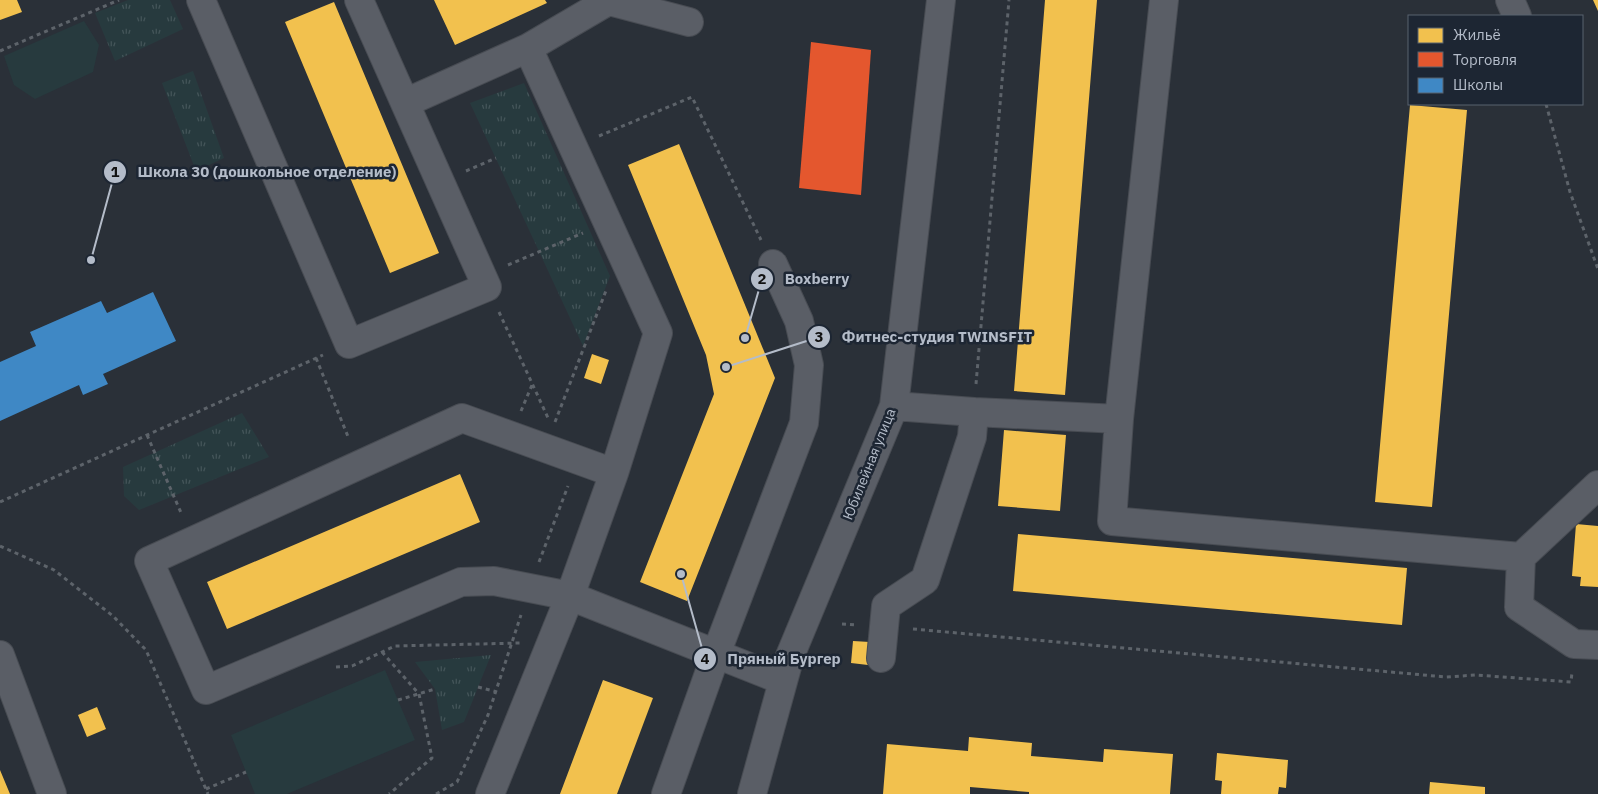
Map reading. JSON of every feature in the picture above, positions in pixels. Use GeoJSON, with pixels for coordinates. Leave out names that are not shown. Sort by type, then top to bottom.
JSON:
{"type":"FeatureCollection","features":[{"type":"Feature","properties":{"kind":"street"},"geometry":{"type":"LineString","coordinates":[[201,0],[349,344],[484,281],[359,0]]}},
{"type":"Feature","properties":{"kind":"street","name":"Юбилейная улица"},"geometry":{"type":"LineString","coordinates":[[752,794],[790,656],[894,406],[942,0]]}},
{"type":"Feature","properties":{"kind":"street"},"geometry":{"type":"LineString","coordinates":[[1164,0],[1119,419],[1112,521],[1521,557]]}},
{"type":"Feature","properties":{"kind":"street"},"geometry":{"type":"LineString","coordinates":[[1510,0],[1517,15]]}},
{"type":"Feature","properties":{"kind":"street"},"geometry":{"type":"LineString","coordinates":[[405,103],[528,48],[609,1],[689,22]]}},
{"type":"Feature","properties":{"kind":"street"},"geometry":{"type":"LineString","coordinates":[[490,794],[570,596],[614,473],[658,333],[528,48]]}},
{"type":"Feature","properties":{"kind":"street"},"geometry":{"type":"LineString","coordinates":[[666,794],[716,654],[804,423],[809,364],[799,322],[773,264]]}},
{"type":"Feature","properties":{"kind":"street"},"geometry":{"type":"LineString","coordinates":[[894,406],[1119,419]]}},
{"type":"Feature","properties":{"kind":"street"},"geometry":{"type":"LineString","coordinates":[[881,658],[886,606],[925,580],[972,437],[974,412]]}},
{"type":"Feature","properties":{"kind":"street"},"geometry":{"type":"LineString","coordinates":[[614,473],[462,418],[149,561],[206,690],[461,582],[494,581],[570,596],[782,680]]}},
{"type":"Feature","properties":{"kind":"street"},"geometry":{"type":"LineString","coordinates":[[1586,645],[1519,607],[1521,557],[1598,485]]}},
{"type":"Feature","properties":{"kind":"street"},"geometry":{"type":"LineString","coordinates":[[0,655],[52,794]]}},
{"type":"Feature","properties":{"kind":"path"},"geometry":{"type":"LineString","coordinates":[[0,50],[119,0]]}},
{"type":"Feature","properties":{"kind":"path"},"geometry":{"type":"LineString","coordinates":[[974,412],[1009,0]]}},
{"type":"Feature","properties":{"kind":"path"},"geometry":{"type":"LineString","coordinates":[[573,147],[692,97],[773,264]]}},
{"type":"Feature","properties":{"kind":"path"},"geometry":{"type":"LineString","coordinates":[[1546,105],[1570,192],[1598,269]]}},
{"type":"Feature","properties":{"kind":"path"},"geometry":{"type":"LineString","coordinates":[[608,222],[484,281],[553,427],[608,284]]}},
{"type":"Feature","properties":{"kind":"path"},"geometry":{"type":"LineString","coordinates":[[0,502],[349,344]]}},
{"type":"Feature","properties":{"kind":"path"},"geometry":{"type":"LineString","coordinates":[[316,358],[360,464]]}},
{"type":"Feature","properties":{"kind":"path"},"geometry":{"type":"LineString","coordinates":[[147,435],[181,513]]}},
{"type":"Feature","properties":{"kind":"path"},"geometry":{"type":"LineString","coordinates":[[436,794],[457,782],[488,715],[530,588],[578,460]]}},
{"type":"Feature","properties":{"kind":"path"},"geometry":{"type":"LineString","coordinates":[[0,546],[54,570],[113,616],[146,650],[208,794]]}},
{"type":"Feature","properties":{"kind":"path"},"geometry":{"type":"LineString","coordinates":[[842,624],[884,626],[1446,677],[1476,675],[1571,682],[1586,645]]}},
{"type":"Feature","properties":{"kind":"path"},"geometry":{"type":"LineString","coordinates":[[332,668],[352,666],[395,646],[551,642]]}},
{"type":"Feature","properties":{"kind":"path"},"geometry":{"type":"LineString","coordinates":[[382,652],[419,694],[432,758],[389,794]]}},
{"type":"Feature","properties":{"kind":"path"},"geometry":{"type":"LineString","coordinates":[[398,700],[435,689]]}},
{"type":"Feature","properties":{"kind":"path"},"geometry":{"type":"LineString","coordinates":[[206,789],[246,772]]}},
{"type":"Feature","properties":{"kind":"green space"},"geometry":{"type":"Polygon","coordinates":[[[128,0],[170,0],[183,29],[115,61],[95,13],[128,0]]]}},
{"type":"Feature","properties":{"kind":"green space"},"geometry":{"type":"Polygon","coordinates":[[[84,21],[99,45],[93,72],[35,99],[14,85],[4,56],[84,21]]]}},
{"type":"Feature","properties":{"kind":"green space"},"geometry":{"type":"Polygon","coordinates":[[[193,71],[224,158],[196,171],[162,83],[193,71]]]}},
{"type":"Feature","properties":{"kind":"green space"},"geometry":{"type":"Polygon","coordinates":[[[524,83],[610,276],[583,346],[470,103],[524,83]]]}},
{"type":"Feature","properties":{"kind":"green space"},"geometry":{"type":"Polygon","coordinates":[[[242,413],[269,457],[139,510],[124,496],[123,467],[242,413]]]}},
{"type":"Feature","properties":{"kind":"green space"},"geometry":{"type":"Polygon","coordinates":[[[491,655],[464,722],[442,730],[435,689],[415,662],[491,655]]]}},
{"type":"Feature","properties":{"kind":"green space"},"geometry":{"type":"Polygon","coordinates":[[[385,670],[415,740],[287,794],[255,794],[231,735],[385,670]]]}},
{"type":"Feature","properties":{"kind":"building: Жильё"},"geometry":{"type":"Polygon","coordinates":[[[0,0],[17,0],[22,12],[0,20],[0,0]]]}},
{"type":"Feature","properties":{"kind":"building: Жильё"},"geometry":{"type":"Polygon","coordinates":[[[434,0],[545,0],[547,3],[455,45],[434,0]]]}},
{"type":"Feature","properties":{"kind":"building: Жильё"},"geometry":{"type":"Polygon","coordinates":[[[1045,0],[1097,0],[1065,395],[1014,391],[1045,0]]]}},
{"type":"Feature","properties":{"kind":"building: Жильё"},"geometry":{"type":"Polygon","coordinates":[[[1593,0],[1598,0],[1598,11],[1593,0]]]}},
{"type":"Feature","properties":{"kind":"building: Жильё"},"geometry":{"type":"Polygon","coordinates":[[[334,2],[439,253],[390,273],[285,22],[334,2]]]}},
{"type":"Feature","properties":{"kind":"building: Жильё"},"geometry":{"type":"Polygon","coordinates":[[[1410,105],[1467,110],[1432,507],[1375,502],[1410,105]]]}},
{"type":"Feature","properties":{"kind":"building: Жильё"},"geometry":{"type":"Polygon","coordinates":[[[679,144],[775,378],[687,601],[640,582],[714,394],[706,355],[628,165],[679,144]]]}},
{"type":"Feature","properties":{"kind":"building: Жильё"},"geometry":{"type":"Polygon","coordinates":[[[592,354],[609,360],[601,384],[584,378],[592,354]]]}},
{"type":"Feature","properties":{"kind":"building: Жильё"},"geometry":{"type":"Polygon","coordinates":[[[1004,430],[1066,435],[1060,511],[998,506],[1004,430]]]}},
{"type":"Feature","properties":{"kind":"building: Жильё"},"geometry":{"type":"Polygon","coordinates":[[[460,474],[480,522],[227,629],[207,582],[460,474]]]}},
{"type":"Feature","properties":{"kind":"building: Жильё"},"geometry":{"type":"Polygon","coordinates":[[[1576,524],[1598,526],[1598,587],[1580,586],[1581,577],[1572,576],[1576,524]]]}},
{"type":"Feature","properties":{"kind":"building: Жильё"},"geometry":{"type":"Polygon","coordinates":[[[1018,534],[1407,568],[1402,625],[1013,591],[1018,534]]]}},
{"type":"Feature","properties":{"kind":"building: Жильё"},"geometry":{"type":"Polygon","coordinates":[[[853,641],[870,642],[868,665],[851,663],[853,641]]]}},
{"type":"Feature","properties":{"kind":"building: Жильё"},"geometry":{"type":"Polygon","coordinates":[[[603,680],[653,698],[617,794],[560,794],[603,680]]]}},
{"type":"Feature","properties":{"kind":"building: Жильё"},"geometry":{"type":"Polygon","coordinates":[[[97,707],[106,729],[87,737],[78,715],[97,707]]]}},
{"type":"Feature","properties":{"kind":"building: Жильё"},"geometry":{"type":"Polygon","coordinates":[[[969,737],[1032,743],[1031,756],[1103,762],[1104,749],[1173,754],[1170,794],[1029,794],[1029,792],[970,787],[970,794],[883,794],[887,744],[968,751],[969,737]]]}},
{"type":"Feature","properties":{"kind":"building: Жильё"},"geometry":{"type":"Polygon","coordinates":[[[1217,753],[1288,760],[1286,788],[1279,787],[1278,794],[1221,794],[1222,781],[1215,780],[1217,753]]]}},
{"type":"Feature","properties":{"kind":"building: Жильё"},"geometry":{"type":"Polygon","coordinates":[[[0,770],[10,794],[0,794],[0,770]]]}},
{"type":"Feature","properties":{"kind":"building: Жильё"},"geometry":{"type":"Polygon","coordinates":[[[1430,782],[1485,787],[1485,794],[1429,794],[1430,782]]]}},
{"type":"Feature","properties":{"kind":"building: Торговля"},"geometry":{"type":"Polygon","coordinates":[[[811,42],[871,50],[861,195],[799,188],[811,42]]]}},
{"type":"Feature","properties":{"kind":"building: Школы"},"geometry":{"type":"Polygon","coordinates":[[[153,292],[176,341],[103,374],[108,384],[83,395],[79,385],[0,421],[0,362],[36,346],[30,332],[101,301],[107,313],[153,292]]]}},
{"type":"Feature","properties":{"kind":"place","name":"Школа 30 (дошкольное отделение)"},"geometry":{"type":"Point","coordinates":[91,260]}},
{"type":"Feature","properties":{"kind":"place","name":"Boxberry"},"geometry":{"type":"Point","coordinates":[745,338]}},
{"type":"Feature","properties":{"kind":"place","name":"Фитнес-студия TWINSFIT"},"geometry":{"type":"Point","coordinates":[726,367]}},
{"type":"Feature","properties":{"kind":"place","name":"Пряный Бургер"},"geometry":{"type":"Point","coordinates":[681,574]}}]}
